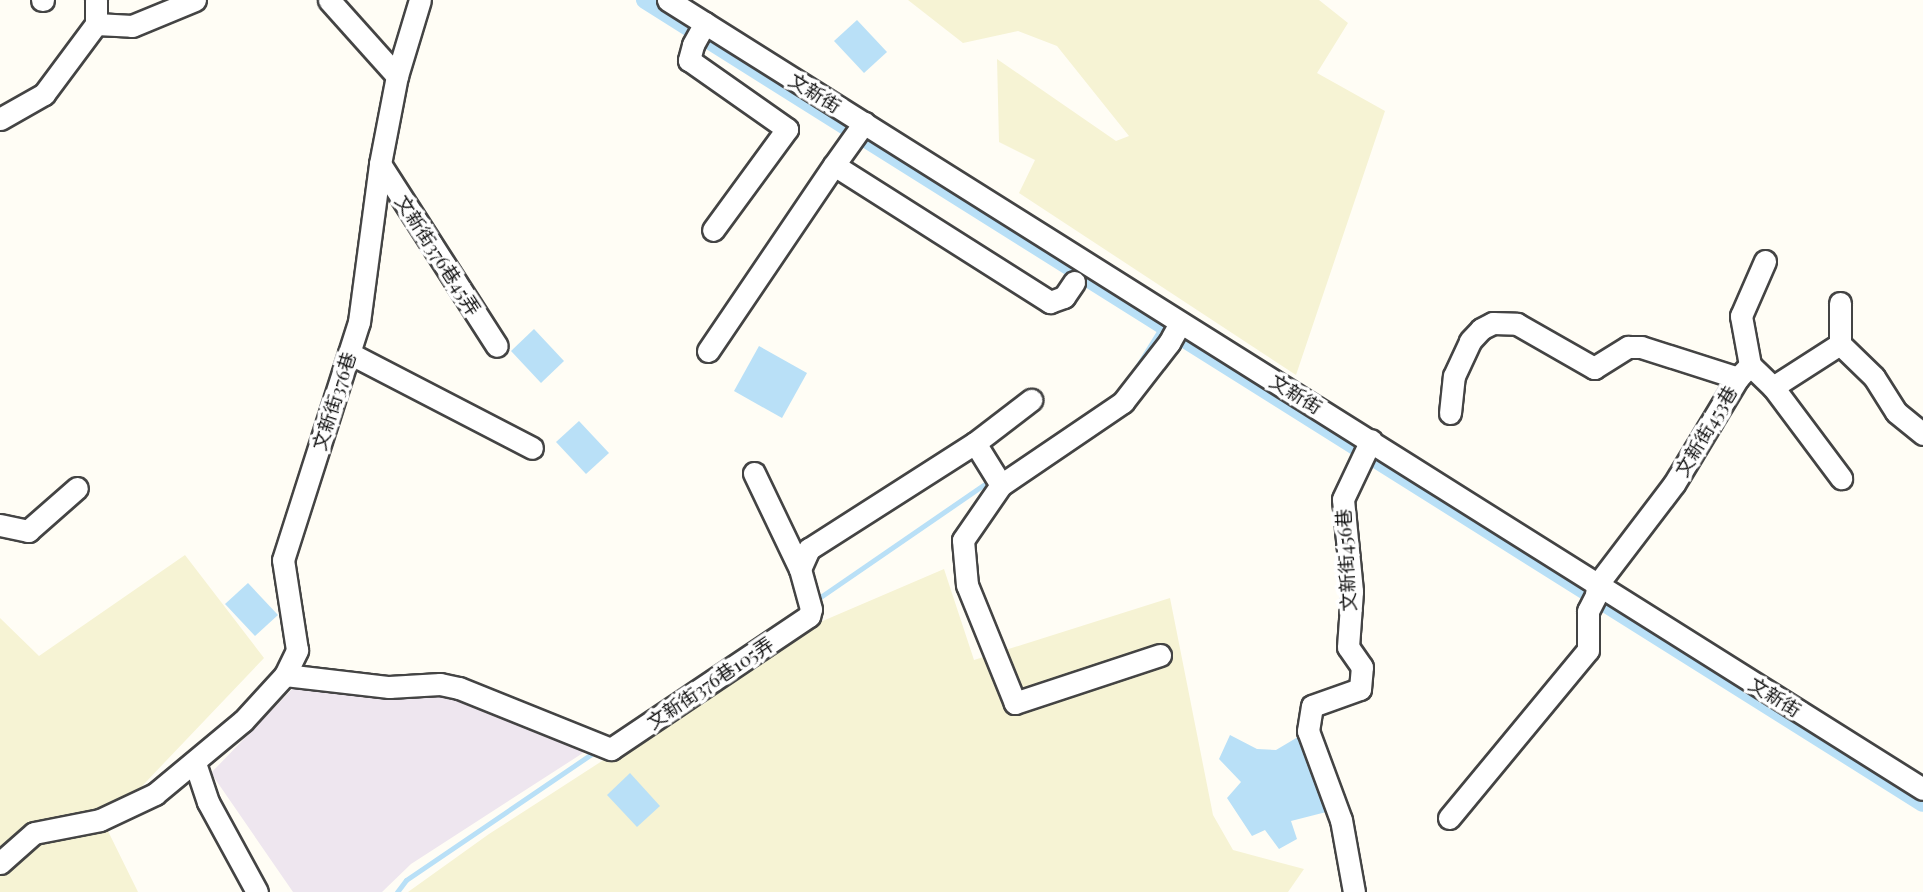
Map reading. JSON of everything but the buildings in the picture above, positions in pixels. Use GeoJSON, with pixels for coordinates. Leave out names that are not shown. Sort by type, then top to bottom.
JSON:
{"type":"FeatureCollection","features":[{"type":"Feature","properties":{"kind":"street"},"geometry":{"type":"LineString","coordinates":[[0,119],[44,94],[96,24],[96,0]]}},
{"type":"Feature","properties":{"kind":"street"},"geometry":{"type":"LineString","coordinates":[[96,24],[132,26],[195,0]]}},
{"type":"Feature","properties":{"kind":"street"},"geometry":{"type":"LineString","coordinates":[[329,0],[397,76]]}},
{"type":"Feature","properties":{"kind":"street","name":"文新街376巷"},"geometry":{"type":"LineString","coordinates":[[0,863],[34,833],[100,820],[155,794],[195,764],[243,722],[285,675],[297,650],[283,560],[359,322],[380,164],[397,76],[420,0]]}},
{"type":"Feature","properties":{"kind":"street","name":"文新街"},"geometry":{"type":"LineString","coordinates":[[668,0],[700,32],[1175,333],[1370,445],[1594,597],[1923,789]]}},
{"type":"Feature","properties":{"kind":"street"},"geometry":{"type":"LineString","coordinates":[[700,32],[689,60],[787,129],[713,230]]}},
{"type":"Feature","properties":{"kind":"street"},"geometry":{"type":"LineString","coordinates":[[708,351],[857,133]]}},
{"type":"Feature","properties":{"kind":"street","name":"文新街376巷45弄"},"geometry":{"type":"LineString","coordinates":[[380,164],[497,346]]}},
{"type":"Feature","properties":{"kind":"street"},"geometry":{"type":"LineString","coordinates":[[834,164],[1050,302],[1064,297],[1074,282]]}},
{"type":"Feature","properties":{"kind":"street","name":"文新街453巷"},"geometry":{"type":"LineString","coordinates":[[1594,597],[1674,484],[1744,371],[1741,317],[1765,261]]}},
{"type":"Feature","properties":{"kind":"street"},"geometry":{"type":"LineString","coordinates":[[1840,303],[1840,344],[1874,377],[1896,412],[1923,434]]}},
{"type":"Feature","properties":{"kind":"street"},"geometry":{"type":"LineString","coordinates":[[1450,413],[1454,376],[1470,341],[1481,329],[1493,323],[1517,324],[1594,368],[1628,347],[1641,347],[1744,371],[1773,387],[1841,478]]}},
{"type":"Feature","properties":{"kind":"street"},"geometry":{"type":"LineString","coordinates":[[1160,655],[1015,704],[967,585],[963,540],[997,480],[1123,402],[1175,333]]}},
{"type":"Feature","properties":{"kind":"street"},"geometry":{"type":"LineString","coordinates":[[1773,387],[1840,344]]}},
{"type":"Feature","properties":{"kind":"street"},"geometry":{"type":"LineString","coordinates":[[349,353],[532,449]]}},
{"type":"Feature","properties":{"kind":"street"},"geometry":{"type":"LineString","coordinates":[[800,569],[809,549],[975,443],[1031,400]]}},
{"type":"Feature","properties":{"kind":"street"},"geometry":{"type":"LineString","coordinates":[[975,443],[997,480]]}},
{"type":"Feature","properties":{"kind":"street","name":"文新街456巷"},"geometry":{"type":"LineString","coordinates":[[1354,892],[1341,820],[1328,776],[1308,731],[1312,706],[1360,689],[1362,667],[1348,647],[1352,591],[1343,499],[1370,445]]}},
{"type":"Feature","properties":{"kind":"street","name":"文新街376巷105弄"},"geometry":{"type":"LineString","coordinates":[[285,675],[388,687],[440,684],[459,688],[603,746],[809,616],[809,603],[800,569],[754,473]]}},
{"type":"Feature","properties":{"kind":"street"},"geometry":{"type":"LineString","coordinates":[[0,525],[28,531],[77,488]]}},
{"type":"Feature","properties":{"kind":"street"},"geometry":{"type":"LineString","coordinates":[[1449,818],[1588,650],[1594,597]]}},
{"type":"Feature","properties":{"kind":"street"},"geometry":{"type":"LineString","coordinates":[[195,764],[208,802],[257,892]]}},
{"type":"Feature","properties":{"kind":"shaded area"},"geometry":{"type":"Polygon","coordinates":[[[908,0],[1319,0],[1348,23],[1317,73],[1385,111],[1296,375],[1019,193],[1035,160],[999,142],[997,59],[1116,141],[1129,136],[1057,46],[1018,31],[963,43],[908,0]]]}},
{"type":"Feature","properties":{"kind":"shaded area"},"geometry":{"type":"Polygon","coordinates":[[[185,555],[264,658],[105,825],[138,892],[0,892],[0,618],[39,656],[185,555]]]}},
{"type":"Feature","properties":{"kind":"shaded area"},"geometry":{"type":"Polygon","coordinates":[[[944,569],[974,660],[1170,598],[1213,815],[1233,850],[1304,869],[1288,892],[408,892],[489,834],[811,626],[944,569]]]}},
{"type":"Feature","properties":{"kind":"shaded area"},"geometry":{"type":"Polygon","coordinates":[[[300,681],[458,689],[586,751],[411,864],[382,892],[293,892],[211,773],[300,681]]]}},
{"type":"Feature","properties":{"kind":"water"},"geometry":{"type":"Polygon","coordinates":[[[857,20],[887,52],[864,73],[834,41],[857,20]]]}},
{"type":"Feature","properties":{"kind":"water"},"geometry":{"type":"Polygon","coordinates":[[[534,329],[564,361],[541,383],[511,351],[534,329]]]}},
{"type":"Feature","properties":{"kind":"water"},"geometry":{"type":"Polygon","coordinates":[[[759,346],[807,373],[782,418],[734,391],[759,346]]]}},
{"type":"Feature","properties":{"kind":"water"},"geometry":{"type":"Polygon","coordinates":[[[579,421],[609,453],[586,474],[556,442],[579,421]]]}},
{"type":"Feature","properties":{"kind":"water"},"geometry":{"type":"Polygon","coordinates":[[[248,583],[278,615],[255,636],[225,604],[248,583]]]}},
{"type":"Feature","properties":{"kind":"water"},"geometry":{"type":"Polygon","coordinates":[[[1308,731],[1338,809],[1291,821],[1297,839],[1279,849],[1265,830],[1252,836],[1227,798],[1241,782],[1219,759],[1230,735],[1257,749],[1276,750],[1308,731]]]}},
{"type":"Feature","properties":{"kind":"water"},"geometry":{"type":"Polygon","coordinates":[[[630,773],[660,806],[637,827],[607,795],[630,773]]]}},
{"type":"Feature","properties":{"kind":"waterway"},"geometry":{"type":"LineString","coordinates":[[645,0],[1923,803]]}},
{"type":"Feature","properties":{"kind":"waterway"},"geometry":{"type":"LineString","coordinates":[[1135,370],[1163,325]]}},
{"type":"Feature","properties":{"kind":"waterway"},"geometry":{"type":"LineString","coordinates":[[816,600],[992,479]]}},
{"type":"Feature","properties":{"kind":"waterway"},"geometry":{"type":"LineString","coordinates":[[397,892],[406,880],[597,750]]}}]}
